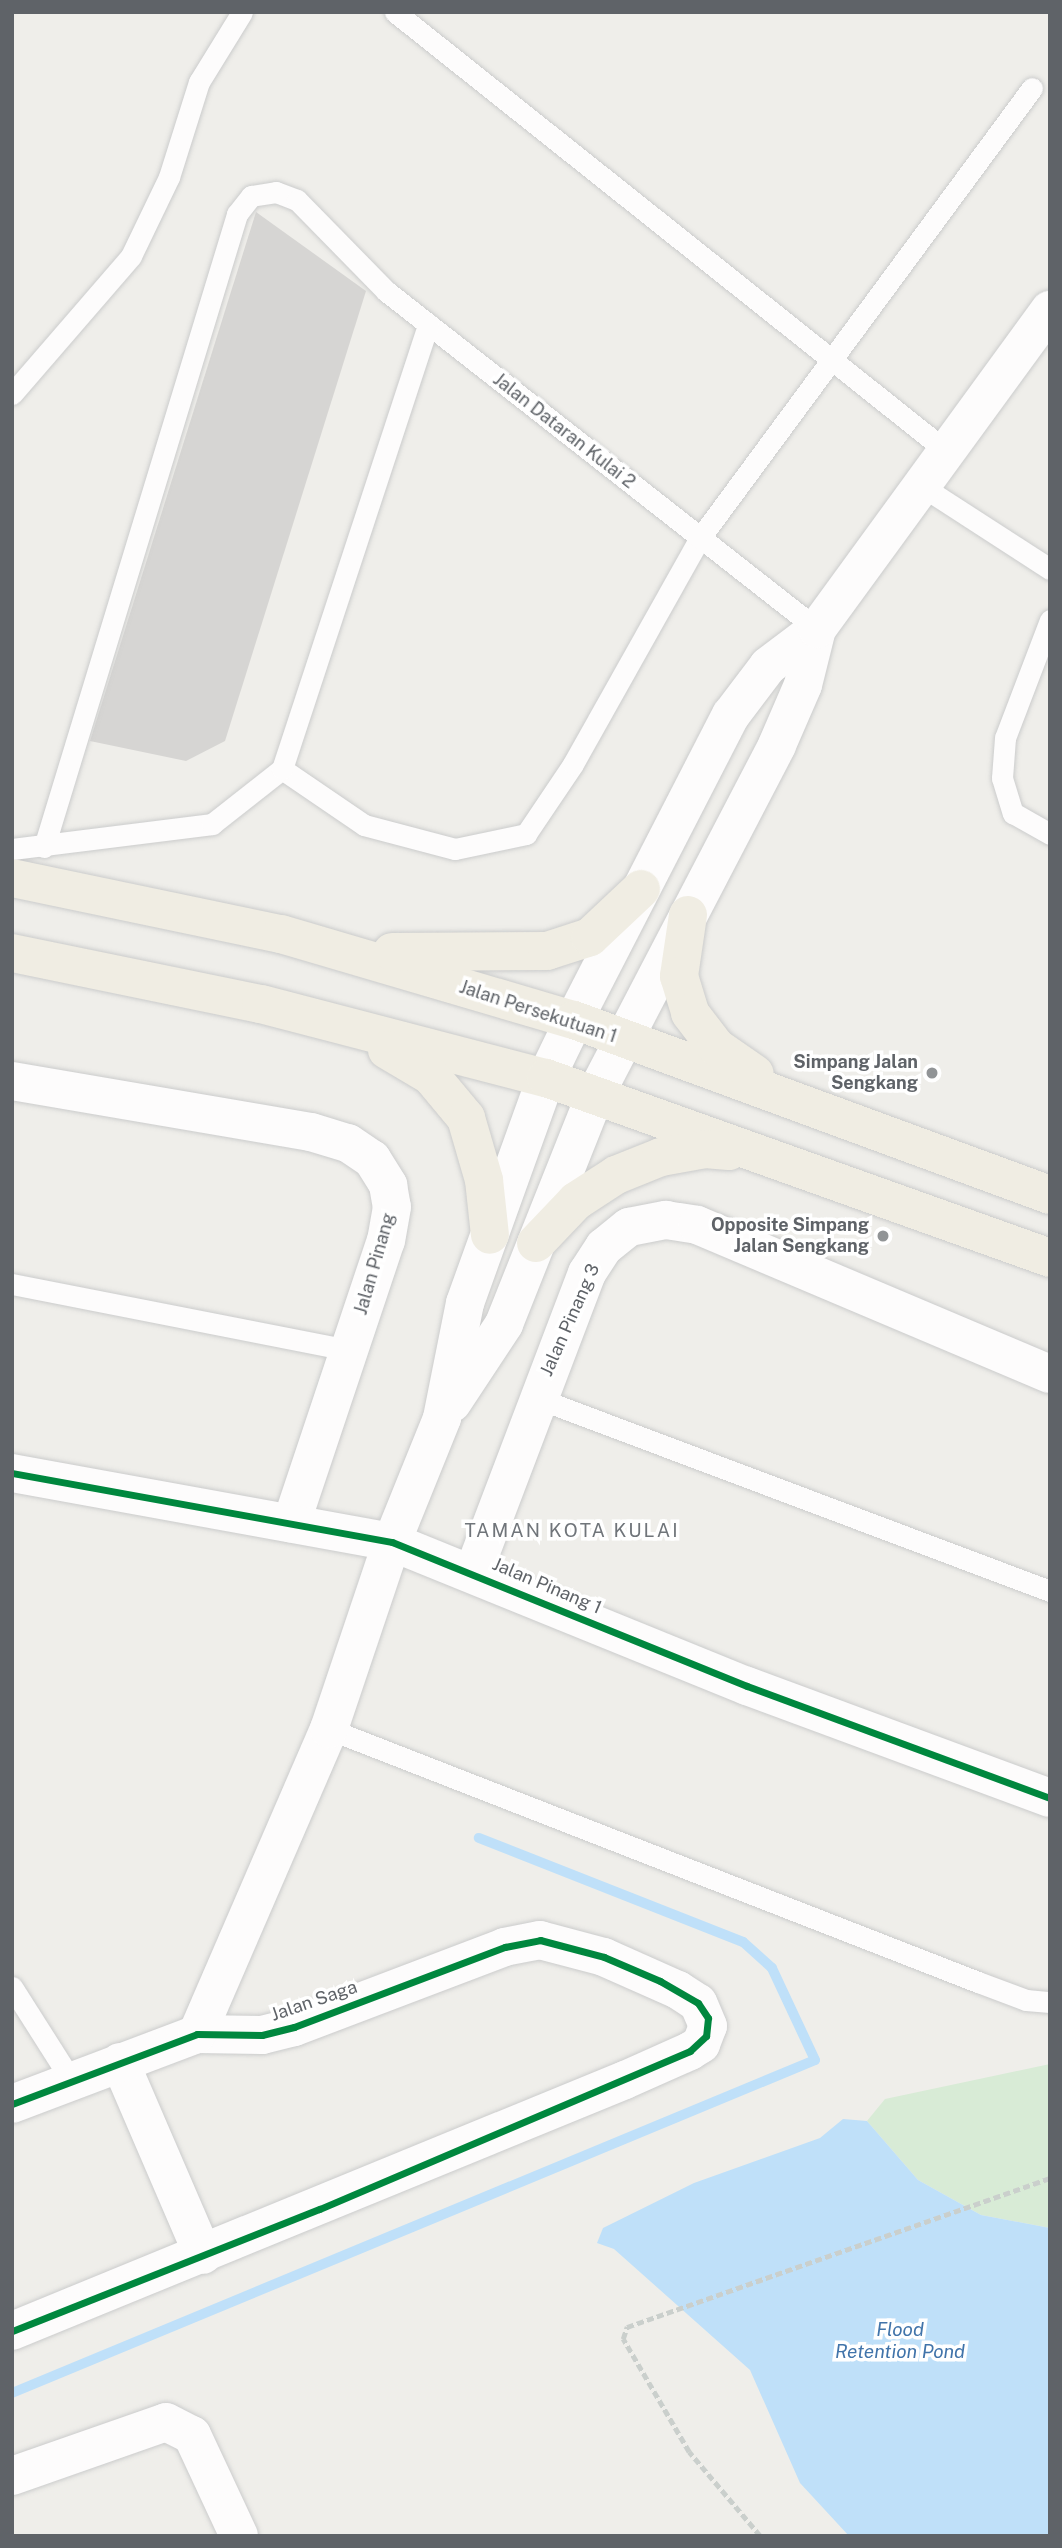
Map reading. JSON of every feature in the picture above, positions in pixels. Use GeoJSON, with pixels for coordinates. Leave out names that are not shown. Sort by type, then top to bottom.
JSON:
{"type":"FeatureCollection","features":[{"type":"Feature","properties":{"kind":"highway","name":"Jalan Persekutuan 1"},"geometry":{"type":"LineString","coordinates":[[12,878],[330,948],[573,1020],[1050,1195]]}},
{"type":"Feature","properties":{"kind":"highway"},"geometry":{"type":"LineString","coordinates":[[330,948],[547,951],[590,937],[641,889]]}},
{"type":"Feature","properties":{"kind":"highway"},"geometry":{"type":"LineString","coordinates":[[688,915],[679,976],[690,1013],[716,1047],[793,1101]]}},
{"type":"Feature","properties":{"kind":"highway"},"geometry":{"type":"LineString","coordinates":[[12,953],[347,1026],[546,1078],[1050,1258]]}},
{"type":"Feature","properties":{"kind":"highway"},"geometry":{"type":"LineString","coordinates":[[347,1026],[431,1076],[466,1118],[484,1180],[490,1235]]}},
{"type":"Feature","properties":{"kind":"highway"},"geometry":{"type":"LineString","coordinates":[[536,1243],[576,1201],[616,1175],[661,1157],[705,1149],[755,1153]]}},
{"type":"Feature","properties":{"kind":"street"},"geometry":{"type":"LineString","coordinates":[[197,2034],[329,1729],[392,1542],[442,1418],[465,1303],[546,1078],[573,1020],[731,715],[768,666],[817,629],[945,450],[1050,310]]}},
{"type":"Feature","properties":{"kind":"street"},"geometry":{"type":"LineString","coordinates":[[442,1418],[504,1324],[595,1095],[622,1038],[777,745],[803,685],[817,629]]}},
{"type":"Feature","properties":{"kind":"street","name":"Jalan Pinang"},"geometry":{"type":"LineString","coordinates":[[12,1081],[311,1132],[348,1143],[372,1159],[388,1185],[392,1207],[291,1524]]}},
{"type":"Feature","properties":{"kind":"street","name":"Jalan Pinang 3"},"geometry":{"type":"LineString","coordinates":[[473,1573],[537,1398],[587,1273],[604,1247],[629,1227],[666,1220],[697,1224],[1050,1374]]}},
{"type":"Feature","properties":{"kind":"street","name":"Jalan Pinang 1"},"geometry":{"type":"LineString","coordinates":[[12,1473],[392,1542],[747,1686],[1050,1798]]}},
{"type":"Feature","properties":{"kind":"street","name":"Jalan Saga"},"geometry":{"type":"LineString","coordinates":[[12,2104],[197,2034],[261,2035],[294,2027],[505,1947],[540,1940],[565,1944],[660,1981],[698,2003],[708,2018],[706,2036],[690,2051],[203,2255],[12,2331]]}},
{"type":"Feature","properties":{"kind":"street"},"geometry":{"type":"LineString","coordinates":[[120,2062],[203,2255]]}},
{"type":"Feature","properties":{"kind":"street"},"geometry":{"type":"LineString","coordinates":[[12,2476],[166,2422],[192,2435],[239,2536]]}},
{"type":"Feature","properties":{"kind":"lane"},"geometry":{"type":"LineString","coordinates":[[12,394],[131,256],[169,177],[199,82],[242,12]]}},
{"type":"Feature","properties":{"kind":"lane"},"geometry":{"type":"LineString","coordinates":[[395,12],[945,450]]}},
{"type":"Feature","properties":{"kind":"lane"},"geometry":{"type":"LineString","coordinates":[[282,769],[364,825],[454,849],[526,834],[573,764],[700,538],[1032,88]]}},
{"type":"Feature","properties":{"kind":"lane","name":"Jalan Dataran Kulai 2"},"geometry":{"type":"LineString","coordinates":[[44,847],[237,215],[251,196],[276,192],[297,200],[386,291],[817,629]]}},
{"type":"Feature","properties":{"kind":"lane"},"geometry":{"type":"LineString","coordinates":[[12,849],[212,824],[282,769],[429,324]]}},
{"type":"Feature","properties":{"kind":"lane"},"geometry":{"type":"LineString","coordinates":[[920,485],[1050,569]]}},
{"type":"Feature","properties":{"kind":"lane"},"geometry":{"type":"LineString","coordinates":[[1050,620],[1005,738],[1002,778],[1013,813],[1050,834]]}},
{"type":"Feature","properties":{"kind":"lane"},"geometry":{"type":"LineString","coordinates":[[12,1284],[348,1350]]}},
{"type":"Feature","properties":{"kind":"lane"},"geometry":{"type":"LineString","coordinates":[[537,1398],[1050,1591]]}},
{"type":"Feature","properties":{"kind":"lane"},"geometry":{"type":"LineString","coordinates":[[329,1729],[978,1982],[1026,2000],[1050,2002]]}},
{"type":"Feature","properties":{"kind":"lane"},"geometry":{"type":"LineString","coordinates":[[12,1987],[71,2080]]}},
{"type":"Feature","properties":{"kind":"path"},"geometry":{"type":"LineString","coordinates":[[760,2536],[690,2452],[623,2339],[628,2327],[1050,2178]]}},
{"type":"Feature","properties":{"kind":"green space"},"geometry":{"type":"Polygon","coordinates":[[[1050,2064],[1050,2228],[981,2215],[918,2180],[867,2121],[885,2099],[1050,2064]]]}},
{"type":"Feature","properties":{"kind":"water","name":"Flood Retention Pond"},"geometry":{"type":"Polygon","coordinates":[[[843,2119],[867,2121],[918,2180],[981,2215],[1050,2228],[1050,2536],[849,2536],[800,2483],[750,2370],[614,2249],[597,2243],[603,2228],[694,2183],[820,2138],[843,2119]]]}},
{"type":"Feature","properties":{"kind":"building"},"geometry":{"type":"Polygon","coordinates":[[[256,212],[366,291],[225,741],[186,761],[90,741],[256,212]]]}},
{"type":"Feature","properties":{"kind":"waterway"},"geometry":{"type":"LineString","coordinates":[[12,2393],[815,2060],[772,1968],[743,1942],[479,1838]]}},
{"type":"Feature","properties":{"kind":"cycle path"},"geometry":{"type":"LineString","coordinates":[[12,1473],[392,1542],[747,1686],[1050,1798]]}},
{"type":"Feature","properties":{"kind":"cycle path"},"geometry":{"type":"LineString","coordinates":[[12,2104],[197,2034],[262,2035],[294,2027],[505,1947],[540,1940],[604,1957],[660,1981],[698,2003],[708,2018],[706,2036],[690,2051],[319,2209],[12,2331]]}},
{"type":"Feature","properties":{"kind":"place","name":"Simpang Jalan Sengkang"},"geometry":{"type":"Point","coordinates":[932,1073]}},
{"type":"Feature","properties":{"kind":"place","name":"Opposite Simpang Jalan Sengkang"},"geometry":{"type":"Point","coordinates":[883,1236]}},
{"type":"Feature","properties":{"kind":"district","name":"TAMAN KOTA KULAI"},"geometry":{"type":"Point","coordinates":[572,1531]}}]}
